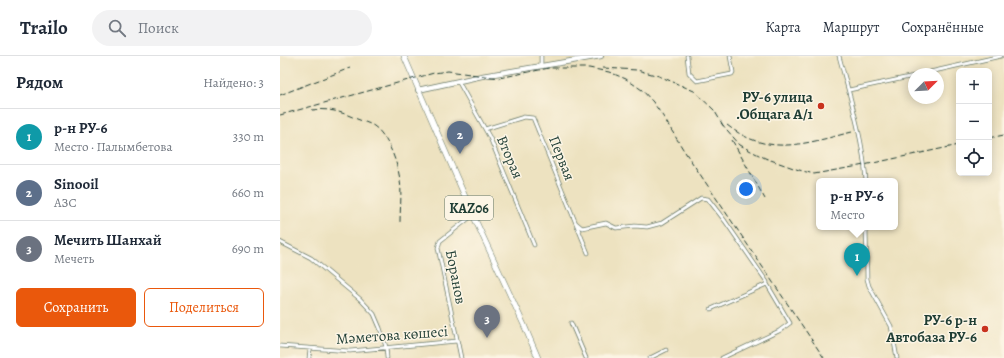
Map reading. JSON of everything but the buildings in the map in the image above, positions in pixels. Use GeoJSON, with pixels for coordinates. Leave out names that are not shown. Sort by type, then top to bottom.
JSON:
{"type":"FeatureCollection","features":[{"type":"Feature","properties":{"kind":"main road","name":"KАZ06"},"geometry":{"type":"LineString","coordinates":[[404,56],[473,215],[538,358]]}},
{"type":"Feature","properties":{"kind":"main road"},"geometry":{"type":"LineString","coordinates":[[418,90],[458,81],[601,56]]}},
{"type":"Feature","properties":{"kind":"street"},"geometry":{"type":"LineString","coordinates":[[541,56],[541,66]]}},
{"type":"Feature","properties":{"kind":"street"},"geometry":{"type":"LineString","coordinates":[[687,56],[689,73],[697,81],[732,74],[733,72],[730,56]]}},
{"type":"Feature","properties":{"kind":"street"},"geometry":{"type":"LineString","coordinates":[[839,56],[849,90],[857,126],[866,178]]}},
{"type":"Feature","properties":{"kind":"street"},"geometry":{"type":"LineString","coordinates":[[944,69],[1001,56]]}},
{"type":"Feature","properties":{"kind":"street"},"geometry":{"type":"LineString","coordinates":[[849,90],[908,77]]}},
{"type":"Feature","properties":{"kind":"street","name":"Вторая"},"geometry":{"type":"LineString","coordinates":[[458,81],[490,138],[534,245]]}},
{"type":"Feature","properties":{"kind":"street","name":"Первая"},"geometry":{"type":"LineString","coordinates":[[484,129],[524,117],[533,118],[588,253]]}},
{"type":"Feature","properties":{"kind":"street"},"geometry":{"type":"LineString","coordinates":[[576,223],[582,228],[606,223],[616,228],[635,226],[647,227],[662,223],[701,198],[708,199],[744,247],[767,282],[790,323],[778,331],[722,358]]}},
{"type":"Feature","properties":{"kind":"street","name":"Боранов"},"geometry":{"type":"LineString","coordinates":[[461,358],[438,248],[440,242],[473,215]]}},
{"type":"Feature","properties":{"kind":"street"},"geometry":{"type":"LineString","coordinates":[[866,230],[867,280],[892,326],[897,358]]}},
{"type":"Feature","properties":{"kind":"street"},"geometry":{"type":"LineString","coordinates":[[280,242],[310,258],[365,304],[374,314],[380,328],[386,347],[387,358]]}},
{"type":"Feature","properties":{"kind":"street"},"geometry":{"type":"LineString","coordinates":[[711,309],[767,284]]}},
{"type":"Feature","properties":{"kind":"street"},"geometry":{"type":"LineString","coordinates":[[570,323],[586,358]]}},
{"type":"Feature","properties":{"kind":"street","name":"Мәметова көшесі"},"geometry":{"type":"LineString","coordinates":[[280,346],[350,351],[457,341]]}},
{"type":"Feature","properties":{"kind":"street"},"geometry":{"type":"LineString","coordinates":[[308,358],[310,349]]}},
{"type":"Feature","properties":{"kind":"street"},"geometry":{"type":"LineString","coordinates":[[650,358],[666,350]]}},
{"type":"Feature","properties":{"kind":"street"},"geometry":{"type":"LineString","coordinates":[[732,353],[734,358]]}},
{"type":"Feature","properties":{"kind":"railway"},"geometry":{"type":"LineString","coordinates":[[280,95],[350,68]]}},
{"type":"Feature","properties":{"kind":"railway"},"geometry":{"type":"LineString","coordinates":[[280,115],[434,73],[448,71],[499,78],[549,68],[589,68],[609,72],[626,79],[642,90],[653,102],[824,358]]}},
{"type":"Feature","properties":{"kind":"railway"},"geometry":{"type":"LineString","coordinates":[[603,68],[637,70],[659,76],[694,91],[714,110],[724,127]]}},
{"type":"Feature","properties":{"kind":"railway"},"geometry":{"type":"LineString","coordinates":[[312,110],[330,110],[346,114],[374,126],[384,136],[392,151],[399,173],[401,191],[400,223]]}},
{"type":"Feature","properties":{"kind":"railway"},"geometry":{"type":"LineString","coordinates":[[721,123],[740,145],[765,158],[814,174],[956,146]]}},
{"type":"Feature","properties":{"kind":"railway"},"geometry":{"type":"LineString","coordinates":[[727,125],[758,142],[773,145],[803,143],[852,132]]}},
{"type":"Feature","properties":{"kind":"railway"},"geometry":{"type":"LineString","coordinates":[[992,137],[1004,135]]}},
{"type":"Feature","properties":{"kind":"railway"},"geometry":{"type":"LineString","coordinates":[[732,140],[765,199]]}},
{"type":"Feature","properties":{"kind":"place","name":"РУ-6 улица .Общага А/1"},"geometry":{"type":"Point","coordinates":[821,106]}},
{"type":"Feature","properties":{"kind":"place","name":"Sinooil"},"geometry":{"type":"Point","coordinates":[460,154]}},
{"type":"Feature","properties":{"kind":"place","name":"р-н РУ-6"},"geometry":{"type":"Point","coordinates":[857,276]}},
{"type":"Feature","properties":{"kind":"place","name":"РУ-6 р-н Автобаза РУ-6"},"geometry":{"type":"Point","coordinates":[985,329]}},
{"type":"Feature","properties":{"kind":"place","name":"Мечить Шанхай"},"geometry":{"type":"Point","coordinates":[487,338]}}]}
